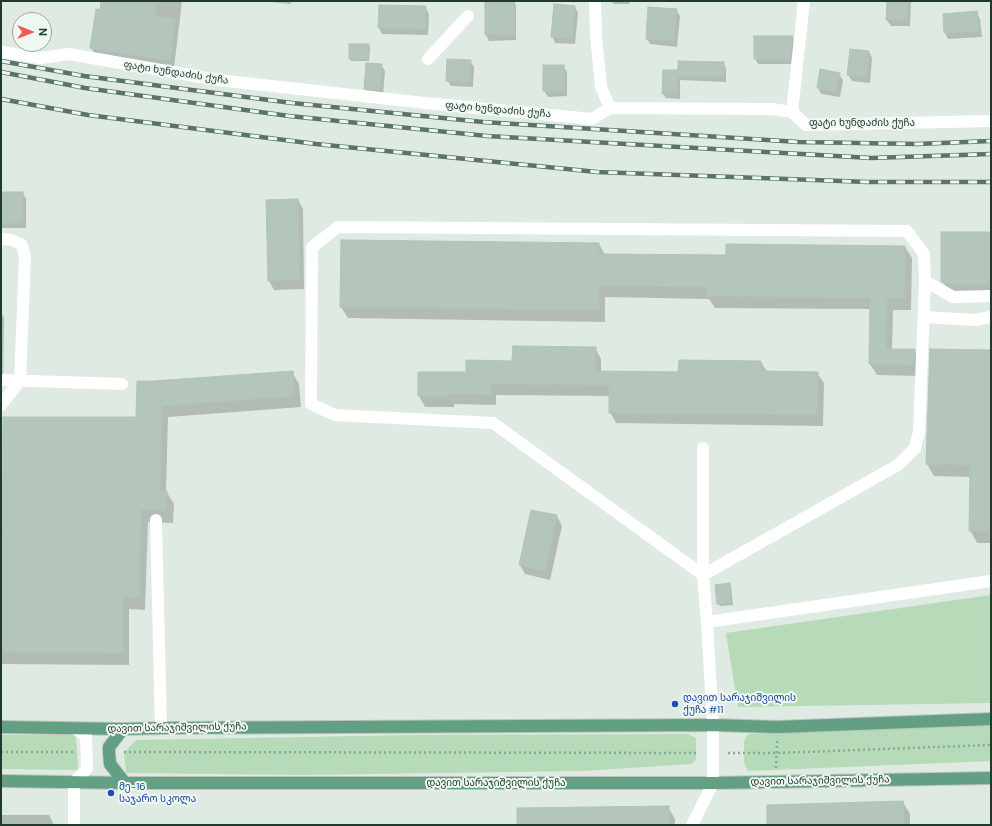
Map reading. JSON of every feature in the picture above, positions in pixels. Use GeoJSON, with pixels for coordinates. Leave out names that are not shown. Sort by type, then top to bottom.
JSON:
{"type":"FeatureCollection","features":[{"type":"Feature","properties":{"kind":"main road","name":"დავით სარაჯიშვილის ქუჩა"},"geometry":{"type":"LineString","coordinates":[[1,727],[123,729],[777,727],[991,719]]}},
{"type":"Feature","properties":{"kind":"main road"},"geometry":{"type":"LineString","coordinates":[[123,729],[109,747],[109,752],[110,764],[126,783]]}},
{"type":"Feature","properties":{"kind":"main road","name":"დავით სარაჯიშვილის ქუჩა"},"geometry":{"type":"LineString","coordinates":[[1,781],[126,783],[713,783],[991,778]]}},
{"type":"Feature","properties":{"kind":"street"},"geometry":{"type":"LineString","coordinates":[[595,1],[596,36],[601,87],[610,108],[772,109],[792,112],[804,1]]}},
{"type":"Feature","properties":{"kind":"street"},"geometry":{"type":"LineString","coordinates":[[428,59],[468,16]]}},
{"type":"Feature","properties":{"kind":"street","name":"ფატი ხუნდაძის ქუჩა"},"geometry":{"type":"LineString","coordinates":[[1,52],[41,58],[69,54],[218,80],[425,103],[592,119],[610,108]]}},
{"type":"Feature","properties":{"kind":"street","name":"ფატი ხუნდაძის ქუჩა"},"geometry":{"type":"LineString","coordinates":[[792,112],[806,125],[991,122]]}},
{"type":"Feature","properties":{"kind":"street"},"geometry":{"type":"LineString","coordinates":[[338,227],[907,231],[924,254],[925,281],[919,432],[915,448],[898,465],[703,575],[493,423],[335,415],[311,404],[312,247],[338,227]]}},
{"type":"Feature","properties":{"kind":"street"},"geometry":{"type":"LineString","coordinates":[[1,239],[12,240],[22,245],[25,256],[20,380],[1,405]]}},
{"type":"Feature","properties":{"kind":"street"},"geometry":{"type":"LineString","coordinates":[[925,281],[954,297],[991,296]]}},
{"type":"Feature","properties":{"kind":"street"},"geometry":{"type":"LineString","coordinates":[[924,317],[975,320],[991,317]]}},
{"type":"Feature","properties":{"kind":"street"},"geometry":{"type":"LineString","coordinates":[[1,380],[122,384]]}},
{"type":"Feature","properties":{"kind":"street"},"geometry":{"type":"LineString","coordinates":[[692,825],[713,783],[713,726],[703,575],[703,448]]}},
{"type":"Feature","properties":{"kind":"street"},"geometry":{"type":"LineString","coordinates":[[156,520],[161,728]]}},
{"type":"Feature","properties":{"kind":"street"},"geometry":{"type":"LineString","coordinates":[[707,622],[991,581]]}},
{"type":"Feature","properties":{"kind":"street"},"geometry":{"type":"LineString","coordinates":[[74,728],[86,736],[88,769],[74,782],[74,825]]}},
{"type":"Feature","properties":{"kind":"path"},"geometry":{"type":"LineString","coordinates":[[776,782],[777,727]]}},
{"type":"Feature","properties":{"kind":"path"},"geometry":{"type":"LineString","coordinates":[[109,752],[777,753],[991,745]]}},
{"type":"Feature","properties":{"kind":"path"},"geometry":{"type":"LineString","coordinates":[[1,752],[87,752]]}},
{"type":"Feature","properties":{"kind":"green space"},"geometry":{"type":"Polygon","coordinates":[[[991,595],[991,703],[738,707],[726,633],[991,595]]]}},
{"type":"Feature","properties":{"kind":"green space"},"geometry":{"type":"Polygon","coordinates":[[[991,725],[991,761],[748,771],[744,763],[744,741],[748,734],[991,725]]]}},
{"type":"Feature","properties":{"kind":"green space"},"geometry":{"type":"Polygon","coordinates":[[[688,734],[696,738],[696,760],[691,764],[584,771],[302,775],[126,773],[124,753],[136,740],[414,735],[688,734]]]}},
{"type":"Feature","properties":{"kind":"green space"},"geometry":{"type":"Polygon","coordinates":[[[1,735],[76,735],[78,770],[1,769],[1,735]]]}},
{"type":"Feature","properties":{"kind":"building"},"geometry":{"type":"Polygon","coordinates":[[[101,1],[157,1],[155,16],[175,19],[170,60],[132,56],[133,55],[90,48],[96,9],[100,10],[101,1]]]}},
{"type":"Feature","properties":{"kind":"building"},"geometry":{"type":"Polygon","coordinates":[[[485,1],[514,1],[514,35],[485,35],[485,1]]]}},
{"type":"Feature","properties":{"kind":"building"},"geometry":{"type":"Polygon","coordinates":[[[887,1],[908,1],[907,20],[886,20],[887,1]]]}},
{"type":"Feature","properties":{"kind":"building"},"geometry":{"type":"Polygon","coordinates":[[[554,4],[575,6],[572,39],[551,37],[554,4]]]}},
{"type":"Feature","properties":{"kind":"building"},"geometry":{"type":"Polygon","coordinates":[[[379,5],[426,6],[425,29],[378,28],[379,5]]]}},
{"type":"Feature","properties":{"kind":"building"},"geometry":{"type":"Polygon","coordinates":[[[648,7],[677,9],[674,41],[646,39],[648,7]]]}},
{"type":"Feature","properties":{"kind":"building"},"geometry":{"type":"Polygon","coordinates":[[[977,11],[979,31],[944,33],[943,14],[977,11]]]}},
{"type":"Feature","properties":{"kind":"building"},"geometry":{"type":"Polygon","coordinates":[[[754,36],[793,36],[790,59],[754,59],[754,36]]]}},
{"type":"Feature","properties":{"kind":"building"},"geometry":{"type":"Polygon","coordinates":[[[349,44],[369,44],[368,59],[349,59],[349,44]]]}},
{"type":"Feature","properties":{"kind":"building"},"geometry":{"type":"Polygon","coordinates":[[[850,49],[869,51],[867,77],[847,75],[850,49]]]}},
{"type":"Feature","properties":{"kind":"building"},"geometry":{"type":"Polygon","coordinates":[[[447,59],[471,60],[470,82],[446,81],[447,59]]]}},
{"type":"Feature","properties":{"kind":"building"},"geometry":{"type":"Polygon","coordinates":[[[678,61],[724,62],[724,77],[678,76],[677,94],[662,94],[663,70],[678,70],[678,61]]]}},
{"type":"Feature","properties":{"kind":"building"},"geometry":{"type":"Polygon","coordinates":[[[366,63],[382,64],[380,90],[364,89],[366,63]]]}},
{"type":"Feature","properties":{"kind":"building"},"geometry":{"type":"Polygon","coordinates":[[[543,65],[564,65],[565,91],[543,91],[543,65]]]}},
{"type":"Feature","properties":{"kind":"building"},"geometry":{"type":"Polygon","coordinates":[[[820,69],[840,73],[836,92],[817,88],[820,69]]]}},
{"type":"Feature","properties":{"kind":"building"},"geometry":{"type":"Polygon","coordinates":[[[1,192],[23,192],[23,223],[1,223],[1,192]]]}},
{"type":"Feature","properties":{"kind":"building"},"geometry":{"type":"Polygon","coordinates":[[[298,199],[300,280],[268,281],[266,200],[298,199]]]}},
{"type":"Feature","properties":{"kind":"building"},"geometry":{"type":"Polygon","coordinates":[[[941,232],[991,232],[991,284],[946,284],[941,282],[941,232]]]}},
{"type":"Feature","properties":{"kind":"building"},"geometry":{"type":"Polygon","coordinates":[[[341,240],[599,243],[599,254],[726,255],[726,244],[905,246],[905,298],[887,298],[886,349],[915,349],[914,365],[869,364],[870,298],[707,296],[707,287],[599,286],[599,310],[340,307],[341,240]]]}},
{"type":"Feature","properties":{"kind":"building"},"geometry":{"type":"Polygon","coordinates":[[[513,346],[596,347],[595,371],[678,372],[679,360],[761,361],[761,371],[818,372],[817,415],[609,413],[609,385],[491,384],[490,395],[448,394],[448,397],[418,396],[418,372],[466,372],[466,360],[512,361],[513,346]]]}},
{"type":"Feature","properties":{"kind":"building"},"geometry":{"type":"Polygon","coordinates":[[[930,349],[991,350],[991,531],[969,531],[970,465],[926,464],[930,349]]]}},
{"type":"Feature","properties":{"kind":"building"},"geometry":{"type":"Polygon","coordinates":[[[293,371],[295,396],[162,406],[160,491],[167,491],[166,511],[141,510],[139,598],[123,597],[123,653],[2,652],[3,417],[136,417],[137,381],[293,371]]]}},
{"type":"Feature","properties":{"kind":"building"},"geometry":{"type":"Polygon","coordinates":[[[531,510],[557,515],[545,571],[519,565],[531,510]]]}},
{"type":"Feature","properties":{"kind":"building"},"geometry":{"type":"Polygon","coordinates":[[[730,583],[732,602],[717,604],[715,585],[730,583]]]}},
{"type":"Feature","properties":{"kind":"building"},"geometry":{"type":"Polygon","coordinates":[[[903,801],[904,825],[767,825],[767,805],[903,801]]]}},
{"type":"Feature","properties":{"kind":"building"},"geometry":{"type":"Polygon","coordinates":[[[669,806],[669,825],[517,825],[517,808],[669,806]]]}},
{"type":"Feature","properties":{"kind":"railway"},"geometry":{"type":"LineString","coordinates":[[1,61],[84,76],[292,103],[483,122],[799,142],[917,144],[991,141]]}},
{"type":"Feature","properties":{"kind":"railway"},"geometry":{"type":"LineString","coordinates":[[1,72],[85,88],[289,116],[487,136],[871,158],[991,154]]}},
{"type":"Feature","properties":{"kind":"railway"},"geometry":{"type":"LineString","coordinates":[[1,99],[88,115],[316,144],[597,172],[868,182],[991,182]]}},
{"type":"Feature","properties":{"kind":"place","name":"დავით სარაჯიშვილის ქუჩა #11"},"geometry":{"type":"Point","coordinates":[675,704]}},
{"type":"Feature","properties":{"kind":"place","name":"მე-16 საჯარო სკოლა"},"geometry":{"type":"Point","coordinates":[111,793]}}]}
